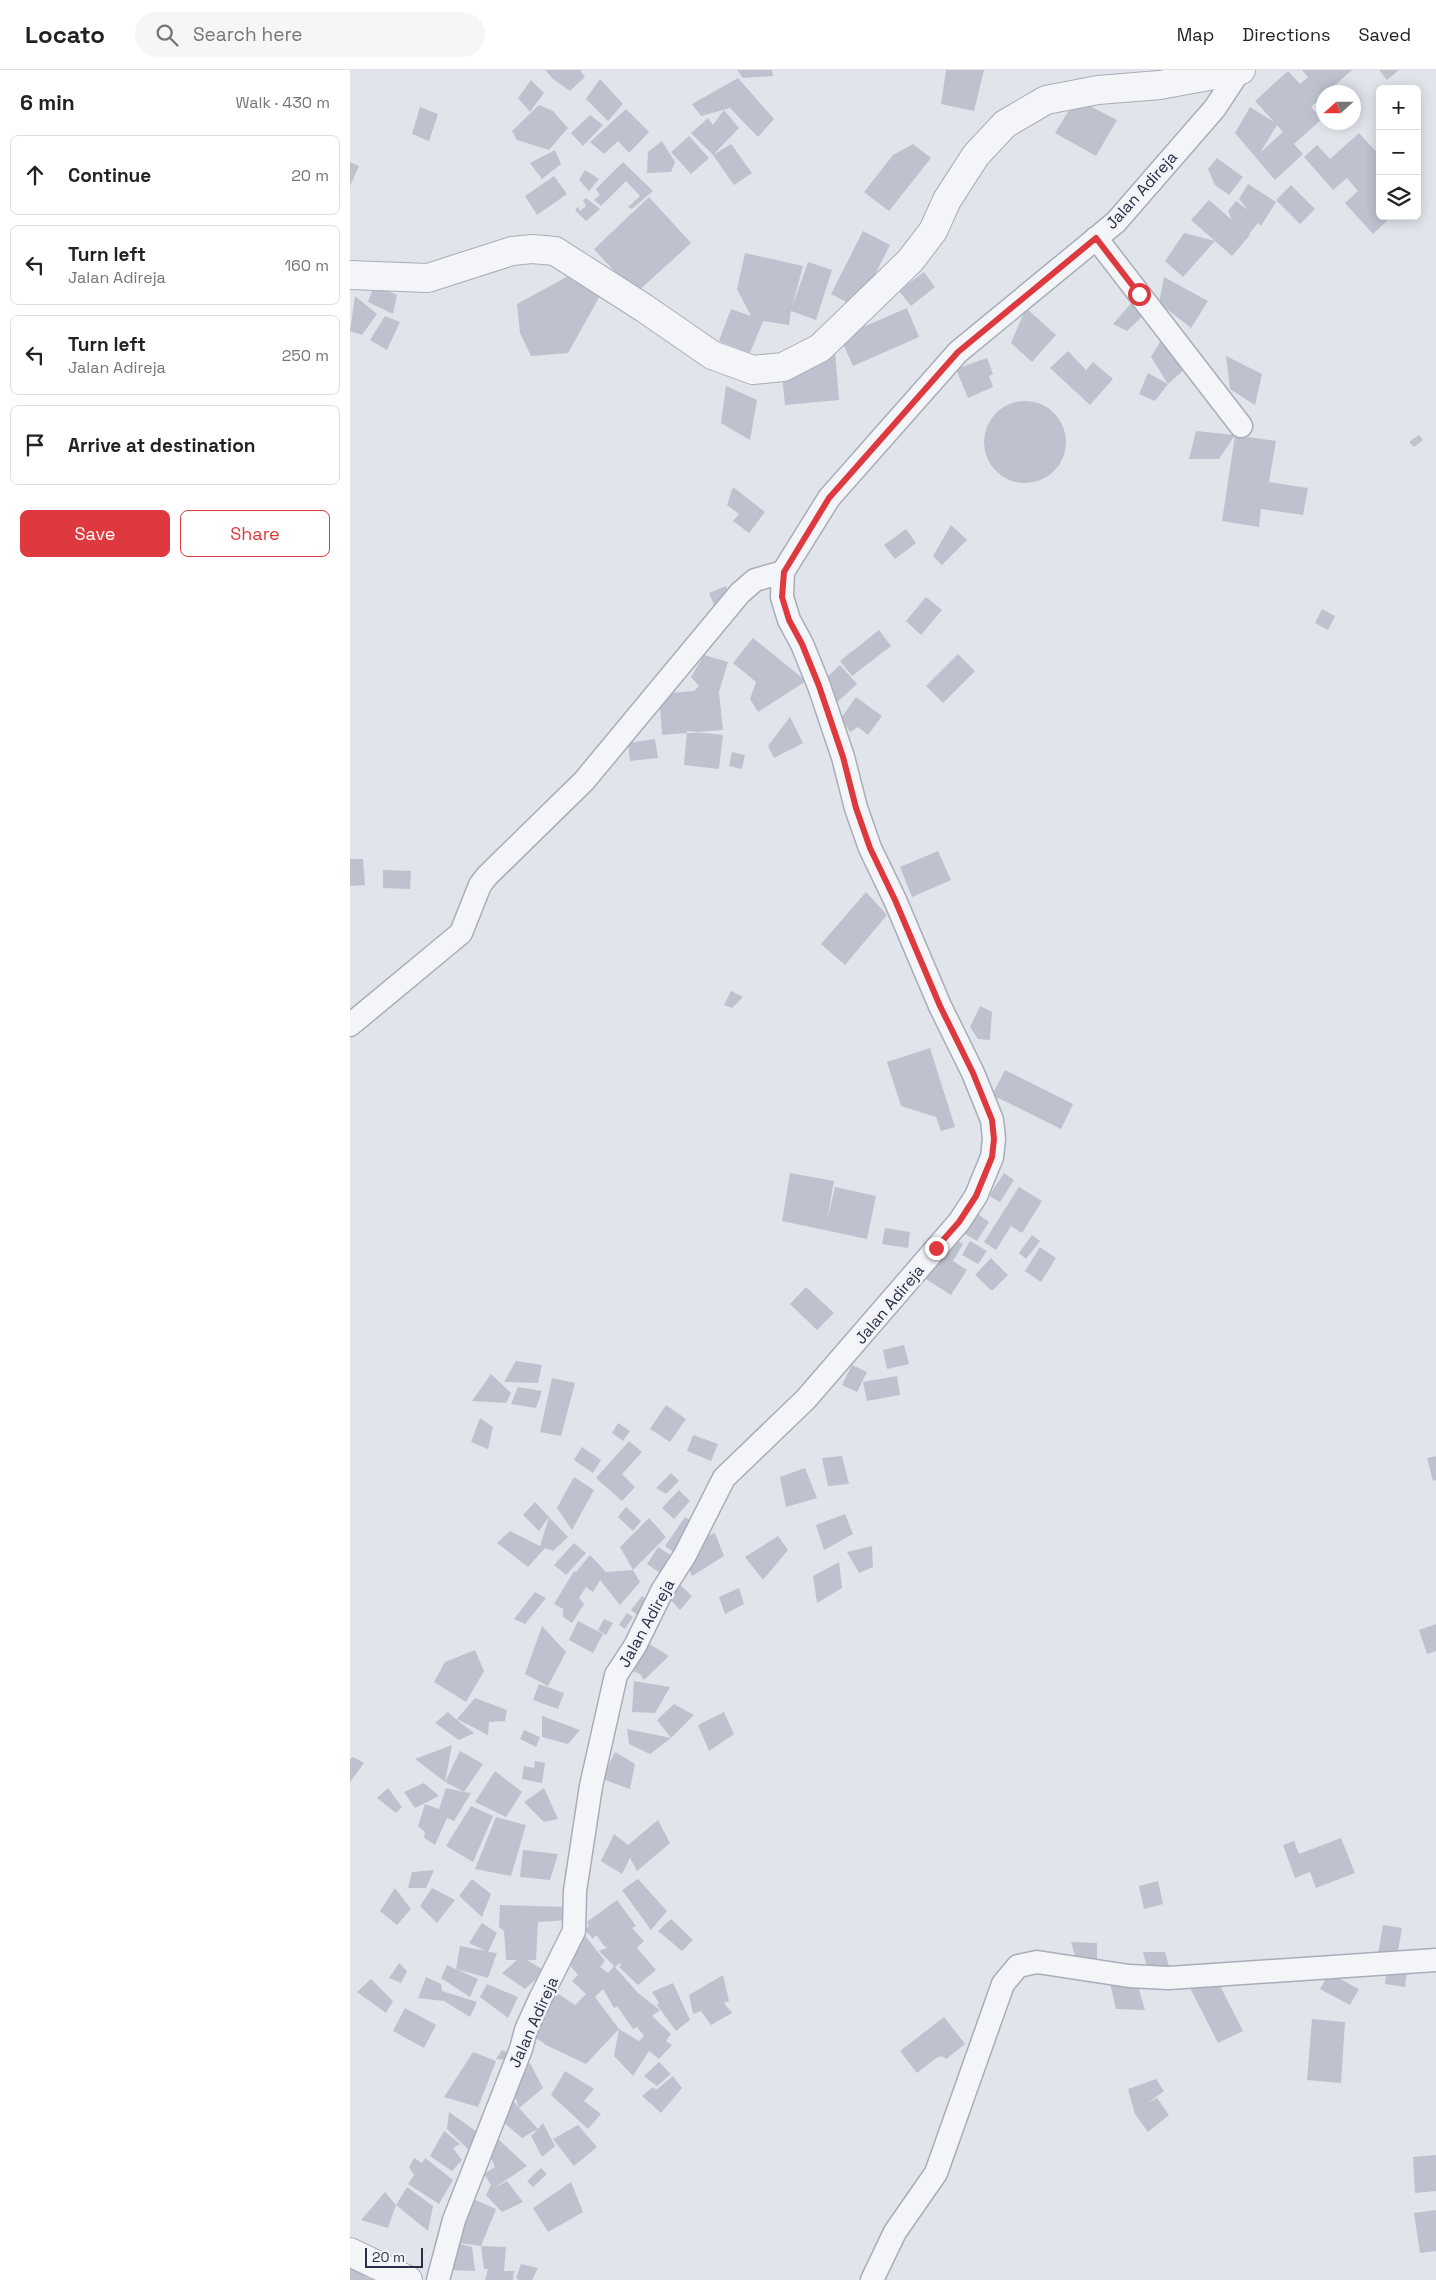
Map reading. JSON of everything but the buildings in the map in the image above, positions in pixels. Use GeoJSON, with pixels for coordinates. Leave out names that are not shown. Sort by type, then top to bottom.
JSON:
{"type":"FeatureCollection","features":[{"type":"Feature","properties":{"kind":"street","name":"Jalan Adireja"},"geometry":{"type":"LineString","coordinates":[[438,2280],[454,2220],[521,2049],[526,2030],[574,1931],[576,1891],[591,1786],[616,1675],[636,1646],[662,1591],[686,1556],[724,1478],[806,1399],[959,1222],[976,1196],[992,1157],[994,1139],[992,1120],[973,1073],[940,1006],[895,900],[870,848],[856,808],[843,757],[819,686],[784,605],[782,597],[784,572],[829,498],[958,352],[1116,222],[1215,108],[1241,70]]}},
{"type":"Feature","properties":{"kind":"street"},"geometry":{"type":"LineString","coordinates":[[350,275],[428,278],[512,251],[532,248],[555,251],[644,308],[712,355],[752,370],[783,367],[820,348],[910,261],[933,231],[947,200],[976,155],[1005,124],[1046,100],[1098,90],[1160,85],[1241,70]]}},
{"type":"Feature","properties":{"kind":"street"},"geometry":{"type":"LineString","coordinates":[[1096,238],[1241,426]]}},
{"type":"Feature","properties":{"kind":"street"},"geometry":{"type":"LineString","coordinates":[[350,1025],[462,932],[480,885],[487,876],[552,815],[590,775],[740,593],[756,580],[784,572]]}},
{"type":"Feature","properties":{"kind":"street"},"geometry":{"type":"LineString","coordinates":[[872,2280],[895,2232],[936,2173],[1003,1984],[1018,1966],[1037,1962],[1129,1976],[1169,1978],[1436,1960]]}},
{"type":"Feature","properties":{"kind":"street"},"geometry":{"type":"LineString","coordinates":[[350,2252],[408,2280]]}},
{"type":"Feature","properties":{"kind":"route"},"geometry":{"type":"LineString","coordinates":[[936,1248],[959,1222],[976,1196],[992,1157],[994,1139],[992,1120],[973,1073],[940,1006],[895,900],[870,848],[856,808],[843,757],[819,686],[802,644],[789,620],[782,597],[784,572],[829,498],[958,352],[1096,238],[1139,294]]}}]}
